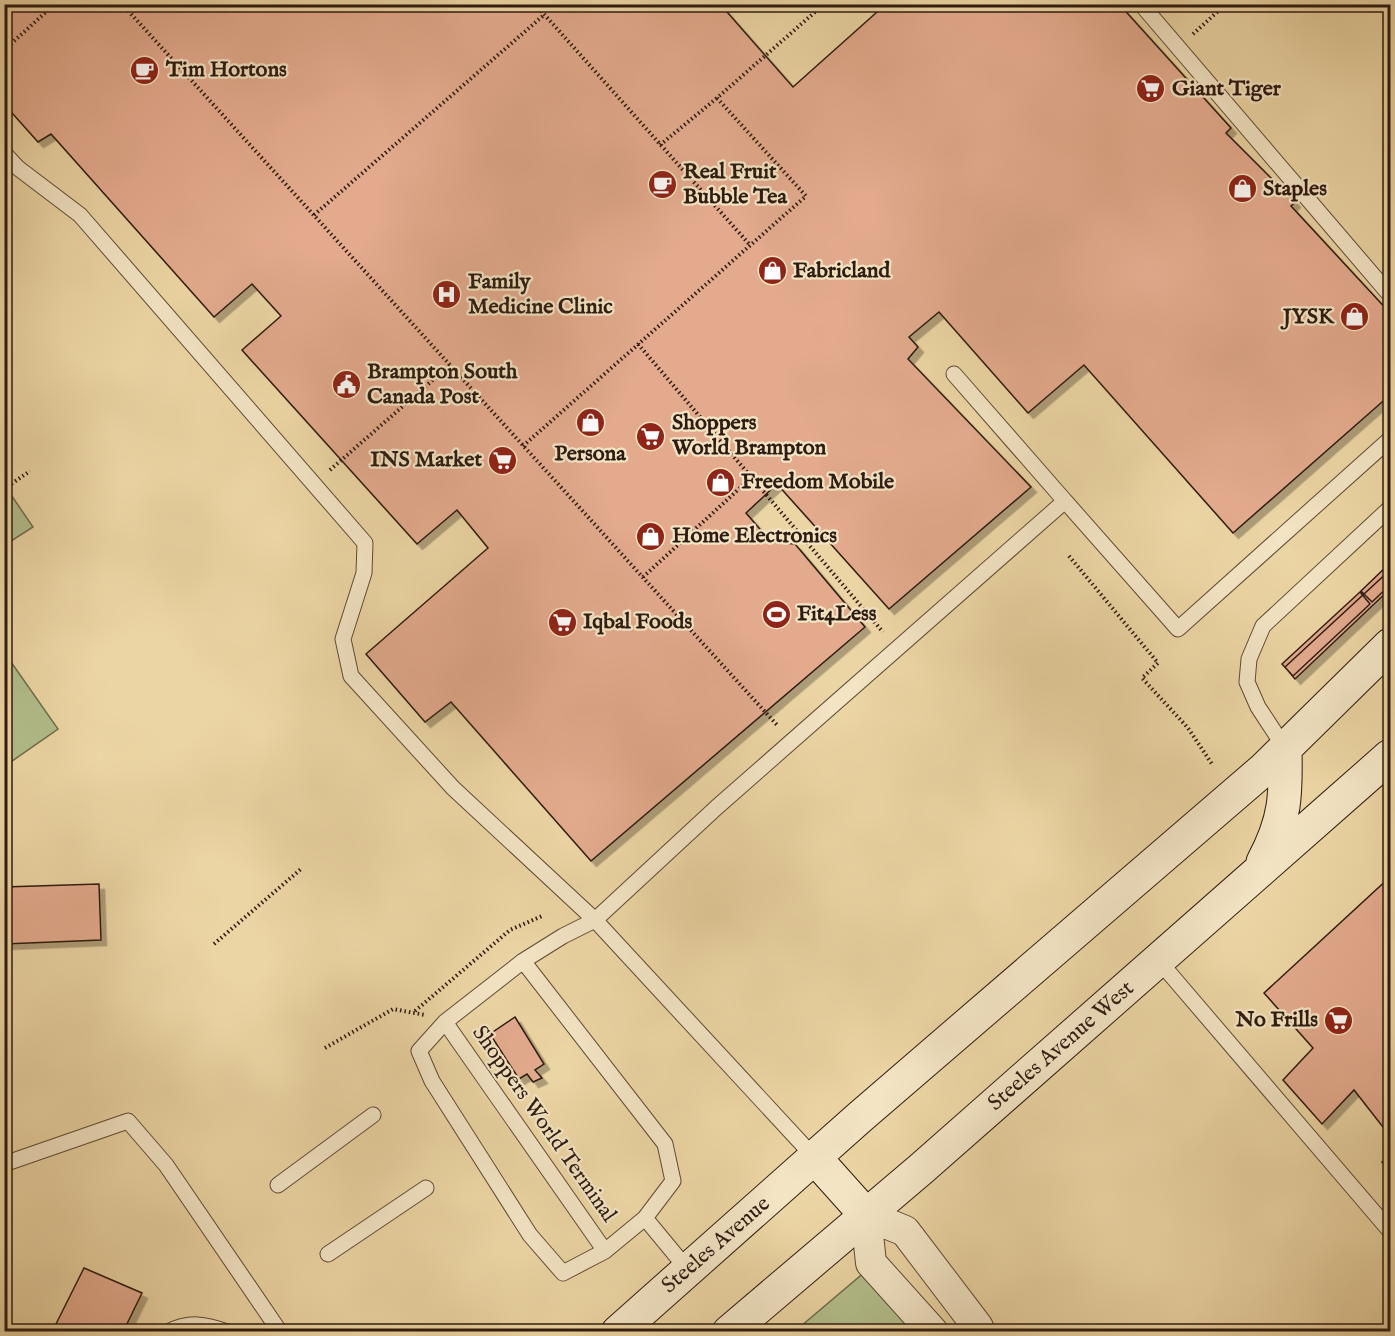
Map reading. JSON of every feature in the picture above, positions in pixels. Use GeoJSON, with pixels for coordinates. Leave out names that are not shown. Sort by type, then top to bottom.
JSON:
{"type":"FeatureCollection","features":[{"type":"Feature","properties":{"kind":"main road"},"geometry":{"type":"LineString","coordinates":[[866,1215],[814,1158],[1285,748],[1390,645]]}},
{"type":"Feature","properties":{"kind":"main road"},"geometry":{"type":"LineString","coordinates":[[1257,874],[1282,820],[1285,798],[1285,748]]}},
{"type":"Feature","properties":{"kind":"main road","name":"Steeles Avenue West"},"geometry":{"type":"LineString","coordinates":[[729,1332],[1159,961],[1390,756]]}},
{"type":"Feature","properties":{"kind":"main road","name":"Steeles Avenue"},"geometry":{"type":"LineString","coordinates":[[618,1332],[814,1158]]}},
{"type":"Feature","properties":{"kind":"street"},"geometry":{"type":"LineString","coordinates":[[933,1332],[871,1263],[866,1215],[905,1231],[978,1327],[978,1332]]}},
{"type":"Feature","properties":{"kind":"lane"},"geometry":{"type":"LineString","coordinates":[[1141,4],[1390,295]]}},
{"type":"Feature","properties":{"kind":"lane"},"geometry":{"type":"LineString","coordinates":[[4,153],[18,168],[80,215],[365,543],[364,573],[343,639],[351,676],[453,788],[595,920],[814,1158]]}},
{"type":"Feature","properties":{"kind":"lane"},"geometry":{"type":"LineString","coordinates":[[954,374],[1178,629],[1390,439]]}},
{"type":"Feature","properties":{"kind":"lane","name":"Shoppers World Terminal"},"geometry":{"type":"LineString","coordinates":[[523,961],[664,1144],[673,1181],[645,1218],[605,1251],[563,1273],[530,1235],[432,1081],[419,1051],[445,1022],[523,961],[563,936],[595,920],[792,741],[1065,501]]}},
{"type":"Feature","properties":{"kind":"lane"},"geometry":{"type":"LineString","coordinates":[[1285,748],[1257,707],[1247,682],[1249,658],[1263,627],[1390,508]]}},
{"type":"Feature","properties":{"kind":"lane"},"geometry":{"type":"LineString","coordinates":[[1159,961],[1390,1231]]}},
{"type":"Feature","properties":{"kind":"lane","name":"Shoppers World Terminal"},"geometry":{"type":"LineString","coordinates":[[445,1022],[605,1251]]}},
{"type":"Feature","properties":{"kind":"lane"},"geometry":{"type":"LineString","coordinates":[[278,1185],[373,1115]]}},
{"type":"Feature","properties":{"kind":"lane"},"geometry":{"type":"LineString","coordinates":[[4,1164],[128,1121],[166,1165],[280,1332]]}},
{"type":"Feature","properties":{"kind":"lane"},"geometry":{"type":"LineString","coordinates":[[328,1254],[426,1188]]}},
{"type":"Feature","properties":{"kind":"lane","name":"Shoppers World Terminal"},"geometry":{"type":"LineString","coordinates":[[645,1218],[688,1270]]}},
{"type":"Feature","properties":{"kind":"lane"},"geometry":{"type":"LineString","coordinates":[[168,1332],[181,1325],[205,1324],[227,1332]]}},
{"type":"Feature","properties":{"kind":"path"},"geometry":{"type":"LineString","coordinates":[[4,50],[55,4]]}},
{"type":"Feature","properties":{"kind":"path"},"geometry":{"type":"LineString","coordinates":[[535,4],[750,245]]}},
{"type":"Feature","properties":{"kind":"path"},"geometry":{"type":"LineString","coordinates":[[1191,36],[1226,4]]}},
{"type":"Feature","properties":{"kind":"path"},"geometry":{"type":"LineString","coordinates":[[126,6],[792,741]]}},
{"type":"Feature","properties":{"kind":"path"},"geometry":{"type":"LineString","coordinates":[[660,145],[815,12]]}},
{"type":"Feature","properties":{"kind":"path"},"geometry":{"type":"LineString","coordinates":[[314,215],[544,15]]}},
{"type":"Feature","properties":{"kind":"path"},"geometry":{"type":"LineString","coordinates":[[523,446],[806,196],[717,98]]}},
{"type":"Feature","properties":{"kind":"path"},"geometry":{"type":"LineString","coordinates":[[639,344],[896,650]]}},
{"type":"Feature","properties":{"kind":"path"},"geometry":{"type":"LineString","coordinates":[[314,484],[450,364]]}},
{"type":"Feature","properties":{"kind":"path"},"geometry":{"type":"LineString","coordinates":[[4,489],[30,471]]}},
{"type":"Feature","properties":{"kind":"path"},"geometry":{"type":"LineString","coordinates":[[643,576],[752,477]]}},
{"type":"Feature","properties":{"kind":"path"},"geometry":{"type":"LineString","coordinates":[[1069,556],[1158,663],[1143,678],[1188,728],[1212,764]]}},
{"type":"Feature","properties":{"kind":"path"},"geometry":{"type":"LineString","coordinates":[[4,824],[12,833]]}},
{"type":"Feature","properties":{"kind":"path"},"geometry":{"type":"LineString","coordinates":[[214,945],[301,869]]}},
{"type":"Feature","properties":{"kind":"path"},"geometry":{"type":"LineString","coordinates":[[415,1011],[510,930],[542,916]]}},
{"type":"Feature","properties":{"kind":"path"},"geometry":{"type":"LineString","coordinates":[[325,1048],[393,1009],[415,1011],[445,1022]]}},
{"type":"Feature","properties":{"kind":"green space"},"geometry":{"type":"Polygon","coordinates":[[[5,486],[33,527],[4,545],[5,486]]]}},
{"type":"Feature","properties":{"kind":"green space"},"geometry":{"type":"Polygon","coordinates":[[[4,652],[58,729],[5,766],[4,766],[4,652]]]}},
{"type":"Feature","properties":{"kind":"green space"},"geometry":{"type":"Polygon","coordinates":[[[879,1260],[937,1332],[794,1332],[879,1260]]]}},
{"type":"Feature","properties":{"kind":"building","name":"Shoppers World Brampton"},"geometry":{"type":"Polygon","coordinates":[[[4,4],[720,4],[793,87],[886,4],[1119,4],[1231,128],[1226,133],[1295,202],[1291,206],[1390,313],[1390,395],[1233,533],[1084,365],[1028,413],[939,312],[909,337],[918,347],[908,359],[1031,487],[889,609],[777,484],[746,513],[771,542],[795,544],[865,627],[591,861],[451,702],[425,722],[366,654],[488,548],[457,510],[417,544],[242,350],[281,316],[252,284],[214,317],[51,134],[38,142],[4,104],[4,4]]]}},
{"type":"Feature","properties":{"kind":"building"},"geometry":{"type":"Polygon","coordinates":[[[1390,563],[1390,585],[1372,602],[1361,591],[1390,563]]]}},
{"type":"Feature","properties":{"kind":"building"},"geometry":{"type":"Polygon","coordinates":[[[1390,570],[1390,589],[1295,679],[1285,667],[1390,570]]]}},
{"type":"Feature","properties":{"kind":"building"},"geometry":{"type":"Polygon","coordinates":[[[1360,592],[1370,604],[1293,676],[1282,664],[1360,592]]]}},
{"type":"Feature","properties":{"kind":"building","name":"No Frills"},"geometry":{"type":"Polygon","coordinates":[[[1390,877],[1390,1136],[1354,1090],[1322,1124],[1283,1080],[1313,1048],[1264,993],[1390,877]]]}},
{"type":"Feature","properties":{"kind":"building"},"geometry":{"type":"Polygon","coordinates":[[[99,884],[101,940],[4,944],[4,887],[99,884]]]}},
{"type":"Feature","properties":{"kind":"building"},"geometry":{"type":"Polygon","coordinates":[[[515,1017],[544,1064],[535,1070],[542,1078],[533,1082],[527,1074],[519,1079],[490,1034],[515,1017]]]}},
{"type":"Feature","properties":{"kind":"building"},"geometry":{"type":"Polygon","coordinates":[[[1390,1157],[1390,1173],[1382,1162],[1390,1157]]]}},
{"type":"Feature","properties":{"kind":"building"},"geometry":{"type":"Polygon","coordinates":[[[84,1268],[142,1293],[123,1332],[52,1332],[84,1268]]]}},
{"type":"Feature","properties":{"kind":"place","name":"Tim Hortons"},"geometry":{"type":"Point","coordinates":[145,70]}},
{"type":"Feature","properties":{"kind":"place","name":"Giant Tiger"},"geometry":{"type":"Point","coordinates":[1151,89]}},
{"type":"Feature","properties":{"kind":"place","name":"Real Fruit Bubble Tea"},"geometry":{"type":"Point","coordinates":[662,185]}},
{"type":"Feature","properties":{"kind":"place","name":"Staples"},"geometry":{"type":"Point","coordinates":[1242,189]}},
{"type":"Feature","properties":{"kind":"place","name":"Fabricland"},"geometry":{"type":"Point","coordinates":[772,271]}},
{"type":"Feature","properties":{"kind":"place","name":"Family Medicine Clinic"},"geometry":{"type":"Point","coordinates":[447,295]}},
{"type":"Feature","properties":{"kind":"place","name":"JYSK"},"geometry":{"type":"Point","coordinates":[1355,317]}},
{"type":"Feature","properties":{"kind":"place","name":"Brampton South Canada Post"},"geometry":{"type":"Point","coordinates":[346,385]}},
{"type":"Feature","properties":{"kind":"place","name":"Persona"},"geometry":{"type":"Point","coordinates":[590,422]}},
{"type":"Feature","properties":{"kind":"place","name":"Shoppers World Brampton"},"geometry":{"type":"Point","coordinates":[651,436]}},
{"type":"Feature","properties":{"kind":"place","name":"INS Market"},"geometry":{"type":"Point","coordinates":[503,460]}},
{"type":"Feature","properties":{"kind":"place","name":"Freedom Mobile"},"geometry":{"type":"Point","coordinates":[720,482]}},
{"type":"Feature","properties":{"kind":"place","name":"Home Electronics"},"geometry":{"type":"Point","coordinates":[651,536]}},
{"type":"Feature","properties":{"kind":"place","name":"Fit4Less"},"geometry":{"type":"Point","coordinates":[776,614]}},
{"type":"Feature","properties":{"kind":"place","name":"Iqbal Foods"},"geometry":{"type":"Point","coordinates":[562,622]}},
{"type":"Feature","properties":{"kind":"place","name":"No Frills"},"geometry":{"type":"Point","coordinates":[1339,1020]}}]}
